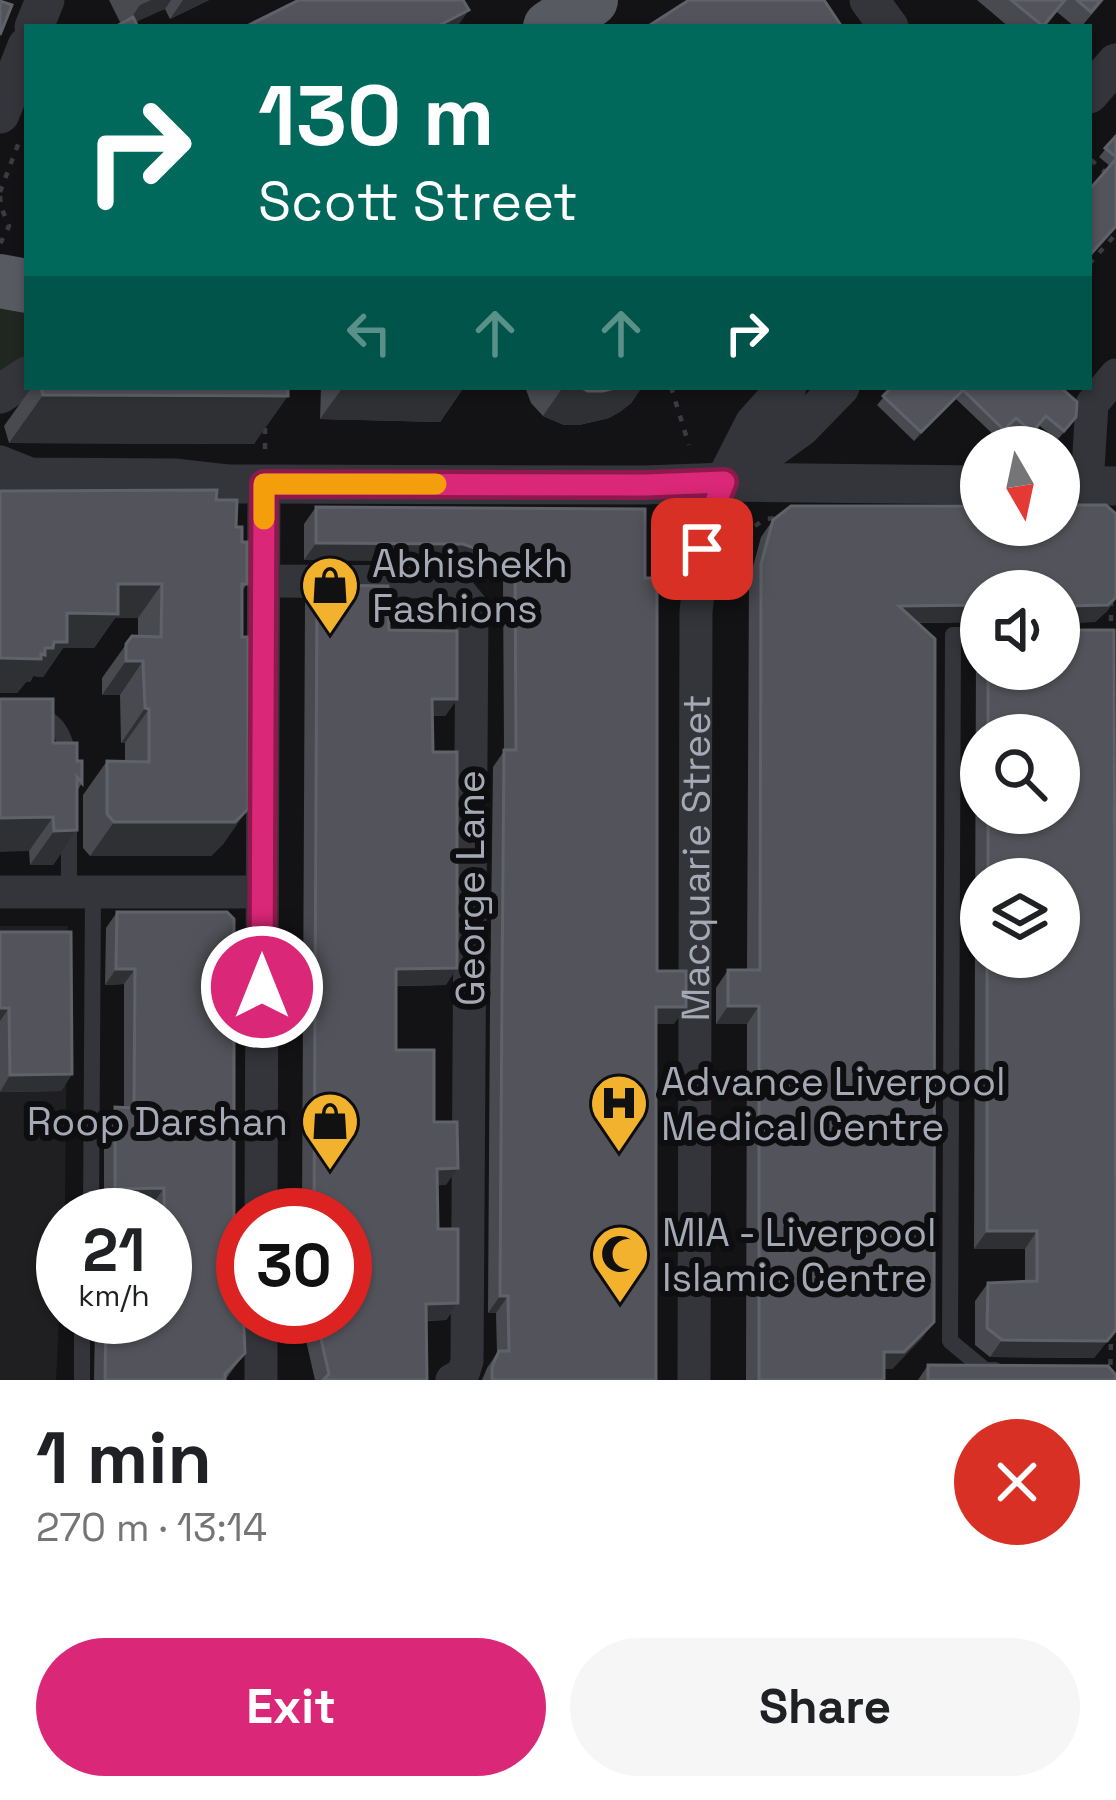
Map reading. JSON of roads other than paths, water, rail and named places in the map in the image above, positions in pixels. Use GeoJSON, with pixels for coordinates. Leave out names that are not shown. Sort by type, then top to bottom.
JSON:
{"type":"FeatureCollection","features":[{"type":"Feature","properties":{"kind":"highway"},"geometry":{"type":"LineString","coordinates":[[555,24],[591,0]]}},
{"type":"Feature","properties":{"kind":"street"},"geometry":{"type":"LineString","coordinates":[[10,126],[24,60]]}},
{"type":"Feature","properties":{"kind":"street"},"geometry":{"type":"LineString","coordinates":[[1092,91],[1116,63]]}},
{"type":"Feature","properties":{"kind":"street"},"geometry":{"type":"LineString","coordinates":[[1087,485],[1092,404],[1116,374]]}},
{"type":"Feature","properties":{"kind":"street","name":"Macquarie Street"},"geometry":{"type":"LineString","coordinates":[[694,1380],[696,612],[704,535],[724,482],[754,424],[784,390]]}},
{"type":"Feature","properties":{"kind":"street"},"geometry":{"type":"LineString","coordinates":[[724,482],[801,427],[837,390]]}},
{"type":"Feature","properties":{"kind":"street"},"geometry":{"type":"LineString","coordinates":[[0,465],[30,477],[960,485]]}},
{"type":"Feature","properties":{"kind":"street"},"geometry":{"type":"LineString","coordinates":[[0,488],[240,476]]}},
{"type":"Feature","properties":{"kind":"street"},"geometry":{"type":"LineString","coordinates":[[0,501],[98,500],[240,476]]}},
{"type":"Feature","properties":{"kind":"street"},"geometry":{"type":"LineString","coordinates":[[240,476],[264,581],[262,1188]]}},
{"type":"Feature","properties":{"kind":"street","name":"George Lane"},"geometry":{"type":"LineString","coordinates":[[264,581],[452,582],[472,607],[467,1361],[463,1374],[452,1380]]}},
{"type":"Feature","properties":{"kind":"street"},"geometry":{"type":"LineString","coordinates":[[0,892],[262,892]]}},
{"type":"Feature","properties":{"kind":"street"},"geometry":{"type":"LineString","coordinates":[[261,1344],[261,1380]]}},
{"type":"Feature","properties":{"kind":"lane"},"geometry":{"type":"LineString","coordinates":[[960,635],[953,635],[950,1341],[985,1370],[1006,1370]]}},
{"type":"Feature","properties":{"kind":"lane"},"geometry":{"type":"LineString","coordinates":[[0,712],[45,715],[64,737],[81,892],[90,1188]]}},
{"type":"Feature","properties":{"kind":"lane"},"geometry":{"type":"LineString","coordinates":[[82,1344],[82,1380]]}},
{"type":"Feature","properties":{"kind":"place","name":"Abhishekh Fashions"},"geometry":{"type":"Point","coordinates":[330,636]}},
{"type":"Feature","properties":{"kind":"place","name":"Advance Liverpool Medical Centre"},"geometry":{"type":"Point","coordinates":[619,1154]}},
{"type":"Feature","properties":{"kind":"place","name":"Roop Darshan"},"geometry":{"type":"Point","coordinates":[330,1172]}},
{"type":"Feature","properties":{"kind":"place","name":"MIA - Liverpool Islamic Centre"},"geometry":{"type":"Point","coordinates":[620,1305]}}]}
